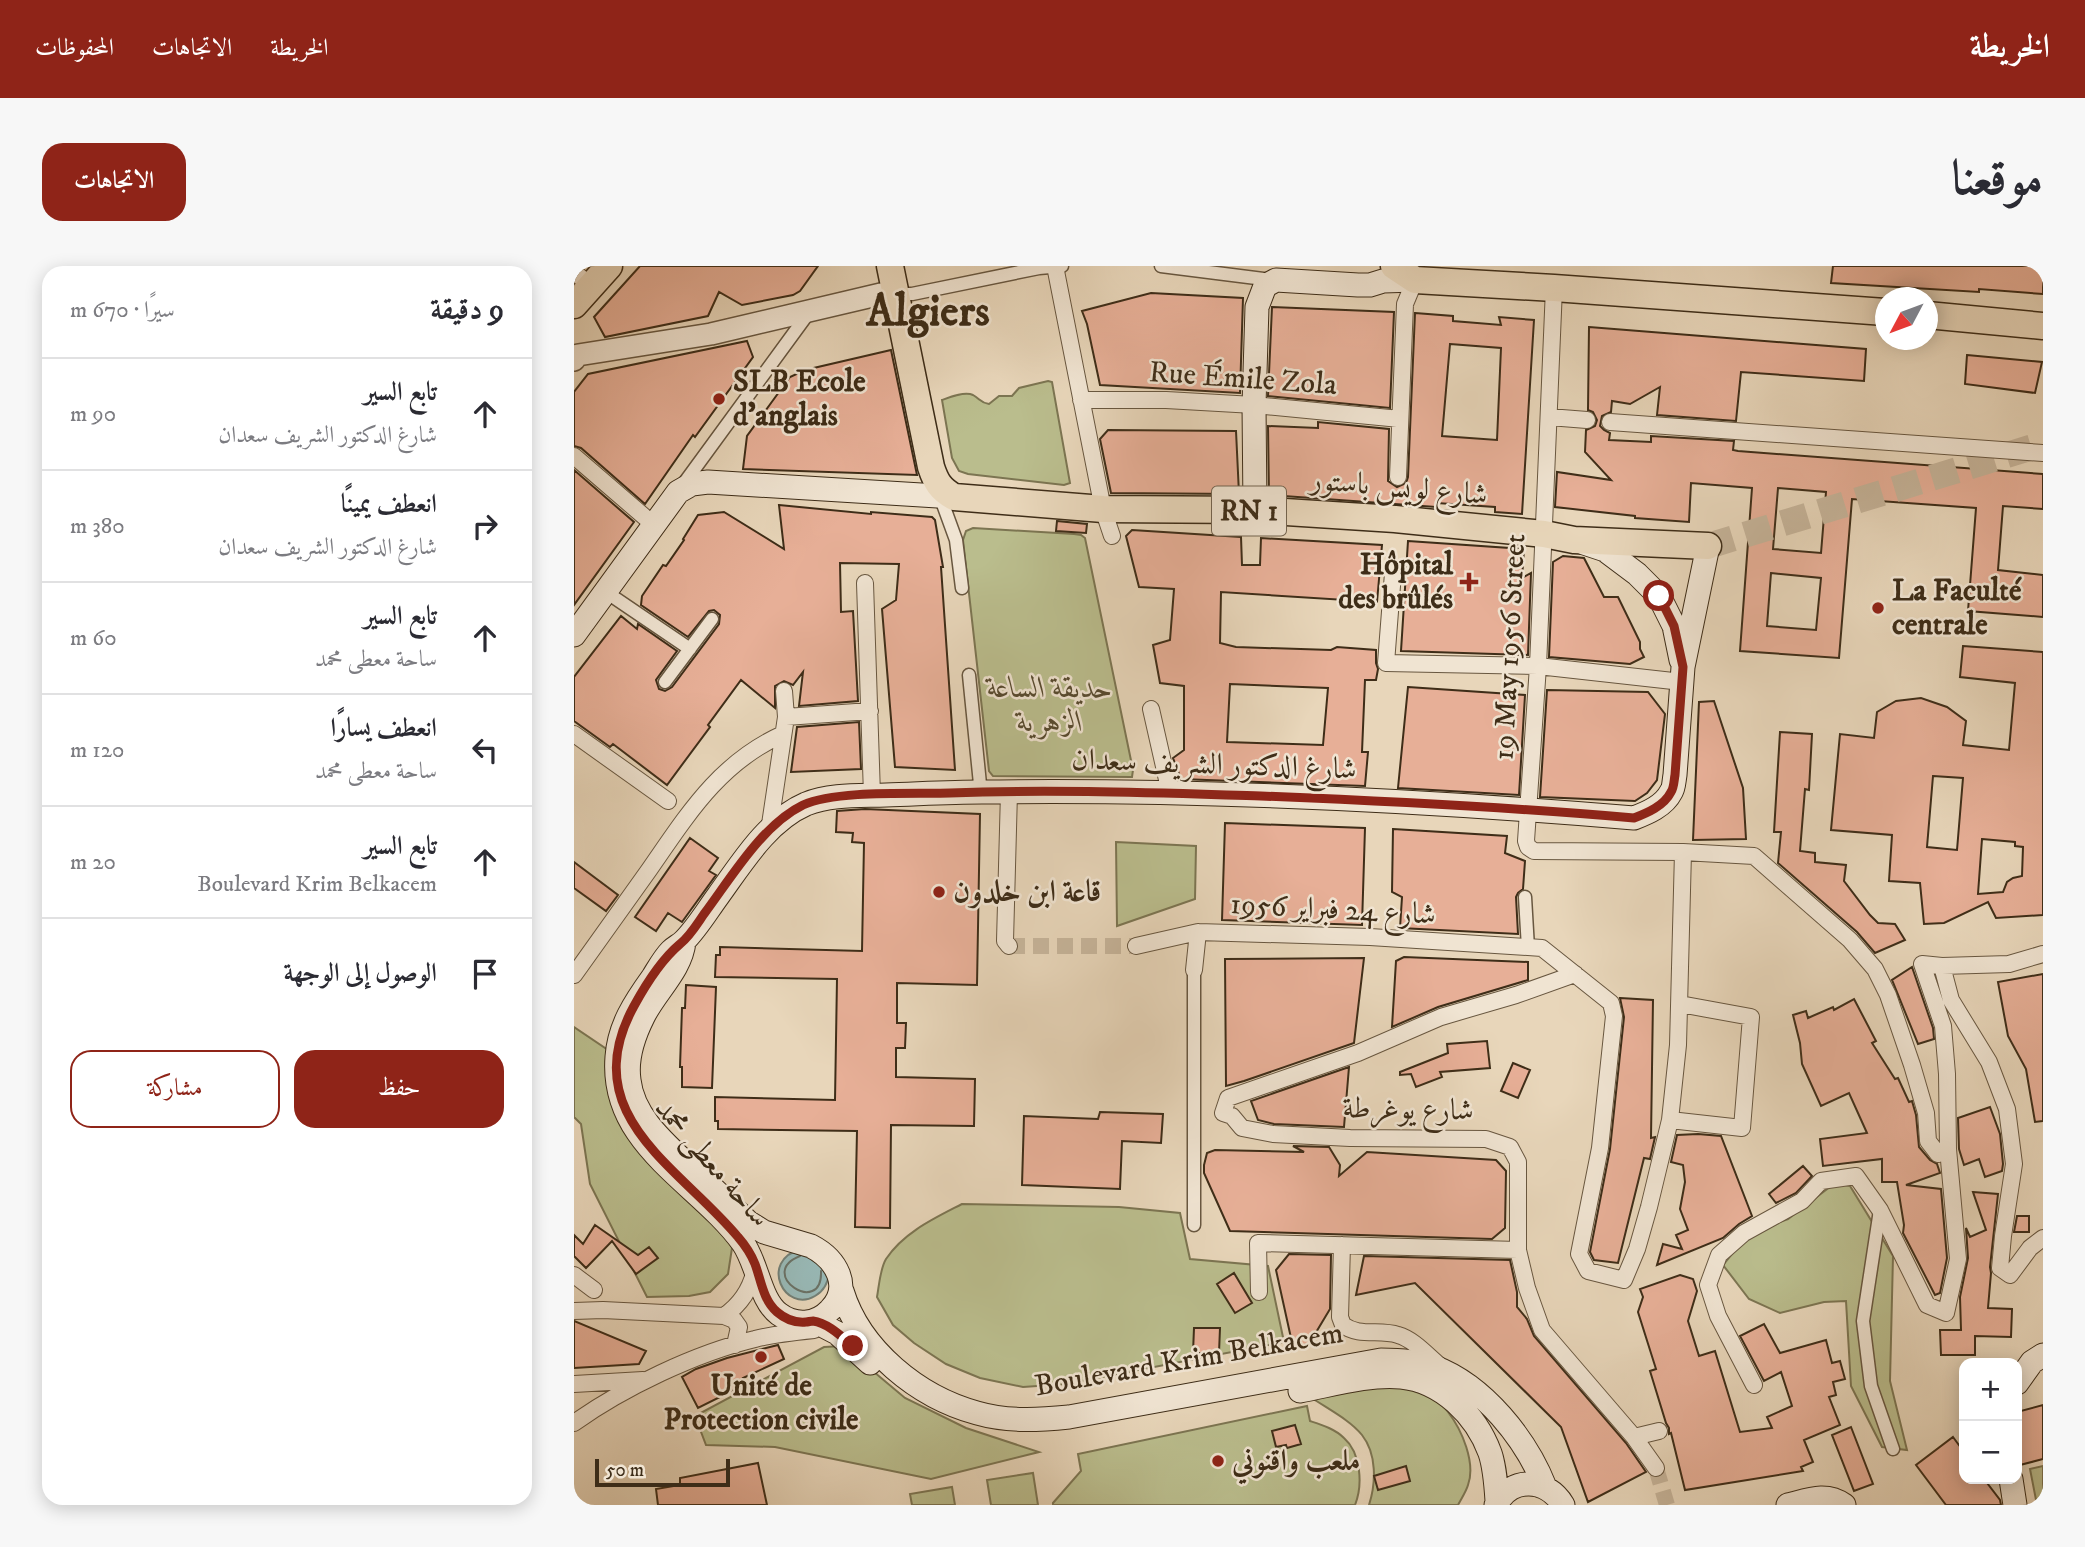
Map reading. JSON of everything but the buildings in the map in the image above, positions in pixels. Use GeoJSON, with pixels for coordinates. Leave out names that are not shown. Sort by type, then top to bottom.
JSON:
{"type":"FeatureCollection","features":[{"type":"Feature","properties":{"kind":"main road"},"geometry":{"type":"LineString","coordinates":[[580,288],[608,266]]}},
{"type":"Feature","properties":{"kind":"main road"},"geometry":{"type":"LineString","coordinates":[[890,266],[931,467],[936,482],[947,496]]}},
{"type":"Feature","properties":{"kind":"main road"},"geometry":{"type":"LineString","coordinates":[[1255,510],[1257,307],[1265,286],[1276,280],[1370,285],[1405,273],[1554,288],[1875,311]]}},
{"type":"Feature","properties":{"kind":"main road"},"geometry":{"type":"LineString","coordinates":[[1938,317],[2038,329]]}},
{"type":"Feature","properties":{"kind":"main road"},"geometry":{"type":"LineString","coordinates":[[574,635],[678,492],[692,484],[708,482],[947,496]]}},
{"type":"Feature","properties":{"kind":"main road","name":"شارع لويس باستور"},"geometry":{"type":"LineString","coordinates":[[947,496],[1103,509],[1255,510],[1544,534]]}},
{"type":"Feature","properties":{"kind":"main road","name":"RN 1"},"geometry":{"type":"LineString","coordinates":[[1544,534],[1574,540],[1708,546]]}},
{"type":"Feature","properties":{"kind":"main road","name":"شارغ الدكتور الشريف سعدان"},"geometry":{"type":"LineString","coordinates":[[1574,540],[1605,550],[1637,574],[1659,596],[1674,626],[1683,675]]}},
{"type":"Feature","properties":{"kind":"main road","name":"شارغ الدكتور الشريف سعدان"},"geometry":{"type":"LineString","coordinates":[[684,942],[769,831],[802,806],[820,800],[872,795],[965,792],[1170,793],[1530,809],[1634,818],[1649,813],[1671,793],[1675,775],[1683,675],[1708,546]]}},
{"type":"Feature","properties":{"kind":"main road","name":"ساحة معطى محمد"},"geometry":{"type":"LineString","coordinates":[[684,942],[670,953],[640,995],[624,1025],[616,1069],[625,1112],[641,1138],[736,1235],[751,1255],[764,1293],[775,1311],[794,1321],[821,1325]]}},
{"type":"Feature","properties":{"kind":"main road","name":"ساحة معطى محمد"},"geometry":{"type":"LineString","coordinates":[[684,942],[680,958],[650,1003],[634,1042],[629,1080],[637,1104],[656,1133],[748,1222],[764,1232],[811,1246],[827,1256],[838,1272],[842,1291]]}},
{"type":"Feature","properties":{"kind":"main road"},"geometry":{"type":"LineString","coordinates":[[821,1325],[821,1318],[834,1306],[842,1291]]}},
{"type":"Feature","properties":{"kind":"main road","name":"Boulevard Krim Belkacem"},"geometry":{"type":"LineString","coordinates":[[842,1291],[847,1308],[863,1335],[899,1372],[949,1403],[1008,1419],[1039,1420],[1095,1413],[1381,1360],[1417,1362],[1435,1367],[1493,1408],[1514,1430],[1530,1454],[1545,1487]]}},
{"type":"Feature","properties":{"kind":"main road","name":"Boulevard Krim Belkacem"},"geometry":{"type":"LineString","coordinates":[[821,1325],[853,1346],[893,1385],[918,1403],[943,1416],[972,1426],[1006,1433],[1038,1435],[1068,1432],[1382,1377],[1418,1380],[1434,1386],[1450,1398],[1468,1414],[1479,1430],[1490,1454],[1497,1503]]}},
{"type":"Feature","properties":{"kind":"main road"},"geometry":{"type":"LineString","coordinates":[[2022,1376],[2032,1362],[2043,1355]]}},
{"type":"Feature","properties":{"kind":"main road"},"geometry":{"type":"LineString","coordinates":[[1497,1503],[1504,1493],[1524,1484],[1534,1484],[1545,1487],[1558,1497],[1563,1505]]}},
{"type":"Feature","properties":{"kind":"main road"},"geometry":{"type":"LineString","coordinates":[[2012,1484],[2015,1505]]}},
{"type":"Feature","properties":{"kind":"main road"},"geometry":{"type":"LineString","coordinates":[[1788,1505],[1836,1499],[1844,1505]]}},
{"type":"Feature","properties":{"kind":"street"},"geometry":{"type":"LineString","coordinates":[[1055,266],[1103,509],[1112,536]]}},
{"type":"Feature","properties":{"kind":"street"},"geometry":{"type":"LineString","coordinates":[[574,360],[578,355],[711,334],[881,294],[912,295],[1039,268],[1062,266]]}},
{"type":"Feature","properties":{"kind":"street"},"geometry":{"type":"LineString","coordinates":[[1161,266],[1276,280]]}},
{"type":"Feature","properties":{"kind":"street"},"geometry":{"type":"LineString","coordinates":[[1398,477],[1405,273]]}},
{"type":"Feature","properties":{"kind":"street","name":"19 May 1956 Street"},"geometry":{"type":"LineString","coordinates":[[1554,288],[1538,666],[1526,841],[1528,847],[1534,851],[1683,852]]}},
{"type":"Feature","properties":{"kind":"street"},"geometry":{"type":"LineString","coordinates":[[678,492],[811,310]]}},
{"type":"Feature","properties":{"kind":"street","name":"Rue Émile Zola"},"geometry":{"type":"LineString","coordinates":[[1081,400],[1166,400],[1254,405],[1400,419]]}},
{"type":"Feature","properties":{"kind":"street"},"geometry":{"type":"LineString","coordinates":[[1549,417],[1587,420]]}},
{"type":"Feature","properties":{"kind":"street"},"geometry":{"type":"LineString","coordinates":[[1610,422],[2043,453]]}},
{"type":"Feature","properties":{"kind":"street"},"geometry":{"type":"LineString","coordinates":[[574,456],[654,525]]}},
{"type":"Feature","properties":{"kind":"street"},"geometry":{"type":"LineString","coordinates":[[947,496],[957,540],[962,588]]}},
{"type":"Feature","properties":{"kind":"street"},"geometry":{"type":"LineString","coordinates":[[1393,573],[1386,663],[1538,666],[1683,675]]}},
{"type":"Feature","properties":{"kind":"street"},"geometry":{"type":"LineString","coordinates":[[865,583],[872,795]]}},
{"type":"Feature","properties":{"kind":"street"},"geometry":{"type":"LineString","coordinates":[[606,592],[690,649]]}},
{"type":"Feature","properties":{"kind":"street"},"geometry":{"type":"LineString","coordinates":[[665,682],[712,619]]}},
{"type":"Feature","properties":{"kind":"street"},"geometry":{"type":"LineString","coordinates":[[965,792],[979,784],[969,675]]}},
{"type":"Feature","properties":{"kind":"street"},"geometry":{"type":"LineString","coordinates":[[769,831],[786,717],[785,691]]}},
{"type":"Feature","properties":{"kind":"street"},"geometry":{"type":"LineString","coordinates":[[1151,709],[1170,793]]}},
{"type":"Feature","properties":{"kind":"street"},"geometry":{"type":"LineString","coordinates":[[786,717],[870,711]]}},
{"type":"Feature","properties":{"kind":"street"},"geometry":{"type":"LineString","coordinates":[[574,734],[668,801]]}},
{"type":"Feature","properties":{"kind":"street"},"geometry":{"type":"LineString","coordinates":[[574,975],[714,781],[745,755],[783,734]]}},
{"type":"Feature","properties":{"kind":"street"},"geometry":{"type":"LineString","coordinates":[[1009,792],[1006,941],[1009,946]]}},
{"type":"Feature","properties":{"kind":"street"},"geometry":{"type":"LineString","coordinates":[[1525,897],[1535,948],[1575,974],[1611,1003],[1614,1016],[1600,1148],[1579,1254],[1588,1270],[1624,1280],[1637,1249],[1670,1121],[1680,1004],[1683,852],[1754,856],[1850,940],[1875,969],[1888,995],[1926,1113],[1928,1141],[1938,1154],[1948,1149]]}},
{"type":"Feature","properties":{"kind":"street"},"geometry":{"type":"LineString","coordinates":[[1194,1225],[1194,970],[1198,932]]}},
{"type":"Feature","properties":{"kind":"street","name":"شارع 24 فبراير 1956"},"geometry":{"type":"LineString","coordinates":[[1136,946],[1198,932],[1370,937],[1535,948]]}},
{"type":"Feature","properties":{"kind":"street"},"geometry":{"type":"LineString","coordinates":[[1754,1385],[1718,1316],[1708,1285],[1719,1255],[1744,1233],[1802,1201],[1821,1181],[1856,1176],[1880,1210],[1927,1305],[1946,1313],[1958,1259],[1948,1149],[1947,1074],[1943,1027],[1922,964],[2009,964],[2043,954]]}},
{"type":"Feature","properties":{"kind":"street"},"geometry":{"type":"LineString","coordinates":[[1942,965],[1951,1000],[1989,1062],[2007,1109],[2014,1164],[2000,1268],[2010,1275],[2030,1248],[2043,1238]]}},
{"type":"Feature","properties":{"kind":"street","name":"شارع يوغرطة"},"geometry":{"type":"LineString","coordinates":[[1575,974],[1441,1017],[1358,1054],[1228,1098],[1223,1112],[1232,1116],[1242,1128],[1273,1133],[1350,1138],[1486,1139],[1510,1147],[1518,1161],[1518,1250],[1527,1288],[1542,1330],[1634,1437],[1656,1468]]}},
{"type":"Feature","properties":{"kind":"street"},"geometry":{"type":"LineString","coordinates":[[1670,1121],[1742,1128],[1751,1017],[1680,1004]]}},
{"type":"Feature","properties":{"kind":"street"},"geometry":{"type":"LineString","coordinates":[[1880,1210],[1863,1321],[1871,1386],[1893,1449]]}},
{"type":"Feature","properties":{"kind":"street"},"geometry":{"type":"LineString","coordinates":[[1259,1292],[1258,1243],[1518,1250]]}},
{"type":"Feature","properties":{"kind":"street"},"geometry":{"type":"LineString","coordinates":[[1342,1245],[1340,1317],[1343,1325],[1356,1331],[1396,1334],[1405,1338],[1454,1378]]}},
{"type":"Feature","properties":{"kind":"street"},"geometry":{"type":"LineString","coordinates":[[724,1316],[745,1296],[756,1266]]}},
{"type":"Feature","properties":{"kind":"street"},"geometry":{"type":"LineString","coordinates":[[574,1275],[594,1290]]}},
{"type":"Feature","properties":{"kind":"street"},"geometry":{"type":"LineString","coordinates":[[574,1311],[724,1316],[734,1320],[738,1327],[735,1345]]}},
{"type":"Feature","properties":{"kind":"street"},"geometry":{"type":"LineString","coordinates":[[574,1423],[595,1408],[692,1360],[735,1345],[821,1325]]}},
{"type":"Feature","properties":{"kind":"street"},"geometry":{"type":"LineString","coordinates":[[574,1384],[649,1380]]}},
{"type":"Feature","properties":{"kind":"street"},"geometry":{"type":"LineString","coordinates":[[1634,1437],[1659,1431]]}},
{"type":"Feature","properties":{"kind":"green space"},"geometry":{"type":"Polygon","coordinates":[[[1052,382],[1070,483],[1064,485],[959,471],[952,458],[942,400],[970,394],[989,404],[999,396],[1012,396],[1019,388],[1052,382]]]}},
{"type":"Feature","properties":{"kind":"green space","name":"حديقة الساعة الزهرية"},"geometry":{"type":"Polygon","coordinates":[[[973,528],[1074,534],[1085,538],[1133,770],[1132,777],[993,776],[989,771],[963,540],[966,531],[973,528]]]}},
{"type":"Feature","properties":{"kind":"green space"},"geometry":{"type":"Polygon","coordinates":[[[1116,842],[1196,846],[1195,899],[1117,926],[1116,842]]]}},
{"type":"Feature","properties":{"kind":"green space"},"geometry":{"type":"Polygon","coordinates":[[[574,1027],[608,1050],[725,1229],[732,1248],[728,1274],[710,1292],[689,1296],[647,1297],[590,1184],[581,1124],[574,1117],[574,1027]]]}},
{"type":"Feature","properties":{"kind":"green space"},"geometry":{"type":"Polygon","coordinates":[[[1835,1183],[1850,1186],[1893,1256],[1890,1381],[1907,1450],[1882,1447],[1851,1386],[1846,1301],[1824,1302],[1780,1313],[1749,1299],[1723,1265],[1748,1234],[1788,1219],[1835,1183]]]}},
{"type":"Feature","properties":{"kind":"green space"},"geometry":{"type":"Polygon","coordinates":[[[962,1204],[1119,1207],[1180,1213],[1190,1259],[1268,1266],[1284,1342],[1066,1384],[1023,1387],[980,1378],[946,1364],[893,1325],[877,1297],[882,1268],[893,1249],[921,1227],[962,1204]]]}},
{"type":"Feature","properties":{"kind":"green space"},"geometry":{"type":"Polygon","coordinates":[[[843,1346],[905,1398],[966,1428],[1039,1452],[931,1479],[775,1447],[706,1445],[695,1416],[824,1347],[843,1346]]]}},
{"type":"Feature","properties":{"kind":"green space"},"geometry":{"type":"Polygon","coordinates":[[[1402,1381],[1439,1402],[1463,1437],[1469,1457],[1470,1476],[1458,1505],[1369,1505],[1374,1469],[1367,1443],[1351,1424],[1312,1398],[1402,1381]]]}},
{"type":"Feature","properties":{"kind":"green space","name":"ملعب واقنوني"},"geometry":{"type":"Polygon","coordinates":[[[1307,1406],[1310,1421],[1337,1432],[1350,1444],[1354,1452],[1360,1479],[1355,1505],[1053,1505],[1081,1471],[1078,1454],[1307,1406]]]}},
{"type":"Feature","properties":{"kind":"green space"},"geometry":{"type":"Polygon","coordinates":[[[2043,1466],[2043,1505],[2037,1505],[2030,1469],[2043,1466]]]}},
{"type":"Feature","properties":{"kind":"green space"},"geometry":{"type":"Polygon","coordinates":[[[1033,1473],[1038,1505],[991,1505],[987,1480],[1033,1473]]]}},
{"type":"Feature","properties":{"kind":"green space"},"geometry":{"type":"Polygon","coordinates":[[[952,1487],[955,1505],[912,1505],[910,1494],[952,1487]]]}},
{"type":"Feature","properties":{"kind":"water"},"geometry":{"type":"Polygon","coordinates":[[[801,1249],[829,1273],[821,1292],[804,1300],[794,1298],[786,1292],[779,1274],[781,1264],[788,1255],[801,1249]]]}},
{"type":"Feature","properties":{"kind":"tunnel"},"geometry":{"type":"LineString","coordinates":[[1708,546],[2043,444]]}},
{"type":"Feature","properties":{"kind":"tunnel"},"geometry":{"type":"LineString","coordinates":[[1009,946],[1136,946]]}},
{"type":"Feature","properties":{"kind":"tunnel"},"geometry":{"type":"LineString","coordinates":[[1656,1468],[1667,1505]]}},
{"type":"Feature","properties":{"kind":"place","name":"SLB Ecole d'anglais"},"geometry":{"type":"Point","coordinates":[719,399]}},
{"type":"Feature","properties":{"kind":"place","name":"Hôpital des brûlés"},"geometry":{"type":"Point","coordinates":[1469,582]}},
{"type":"Feature","properties":{"kind":"place","name":"La Faculté centrale"},"geometry":{"type":"Point","coordinates":[1878,608]}},
{"type":"Feature","properties":{"kind":"place","name":"قاعة ابن خلدون"},"geometry":{"type":"Point","coordinates":[939,892]}},
{"type":"Feature","properties":{"kind":"place","name":"Unité de Protection civile"},"geometry":{"type":"Point","coordinates":[761,1357]}},
{"type":"Feature","properties":{"kind":"place","name":"ملعب واقنوني"},"geometry":{"type":"Point","coordinates":[1218,1461]}},
{"type":"Feature","properties":{"kind":"district","name":"Algiers"},"geometry":{"type":"Point","coordinates":[928,312]}},
{"type":"Feature","properties":{"kind":"route"},"geometry":{"type":"LineString","coordinates":[[853,1346],[837,1333],[814,1321],[794,1321],[775,1311],[764,1293],[756,1266],[744,1244],[641,1138],[625,1112],[618,1084],[616,1069],[620,1039],[624,1025],[640,995],[670,953],[684,942],[769,831],[802,806],[820,800],[872,795],[965,792],[1170,793],[1378,801],[1634,818],[1659,806],[1671,793],[1675,775],[1683,667],[1674,626],[1659,596]]}}]}
